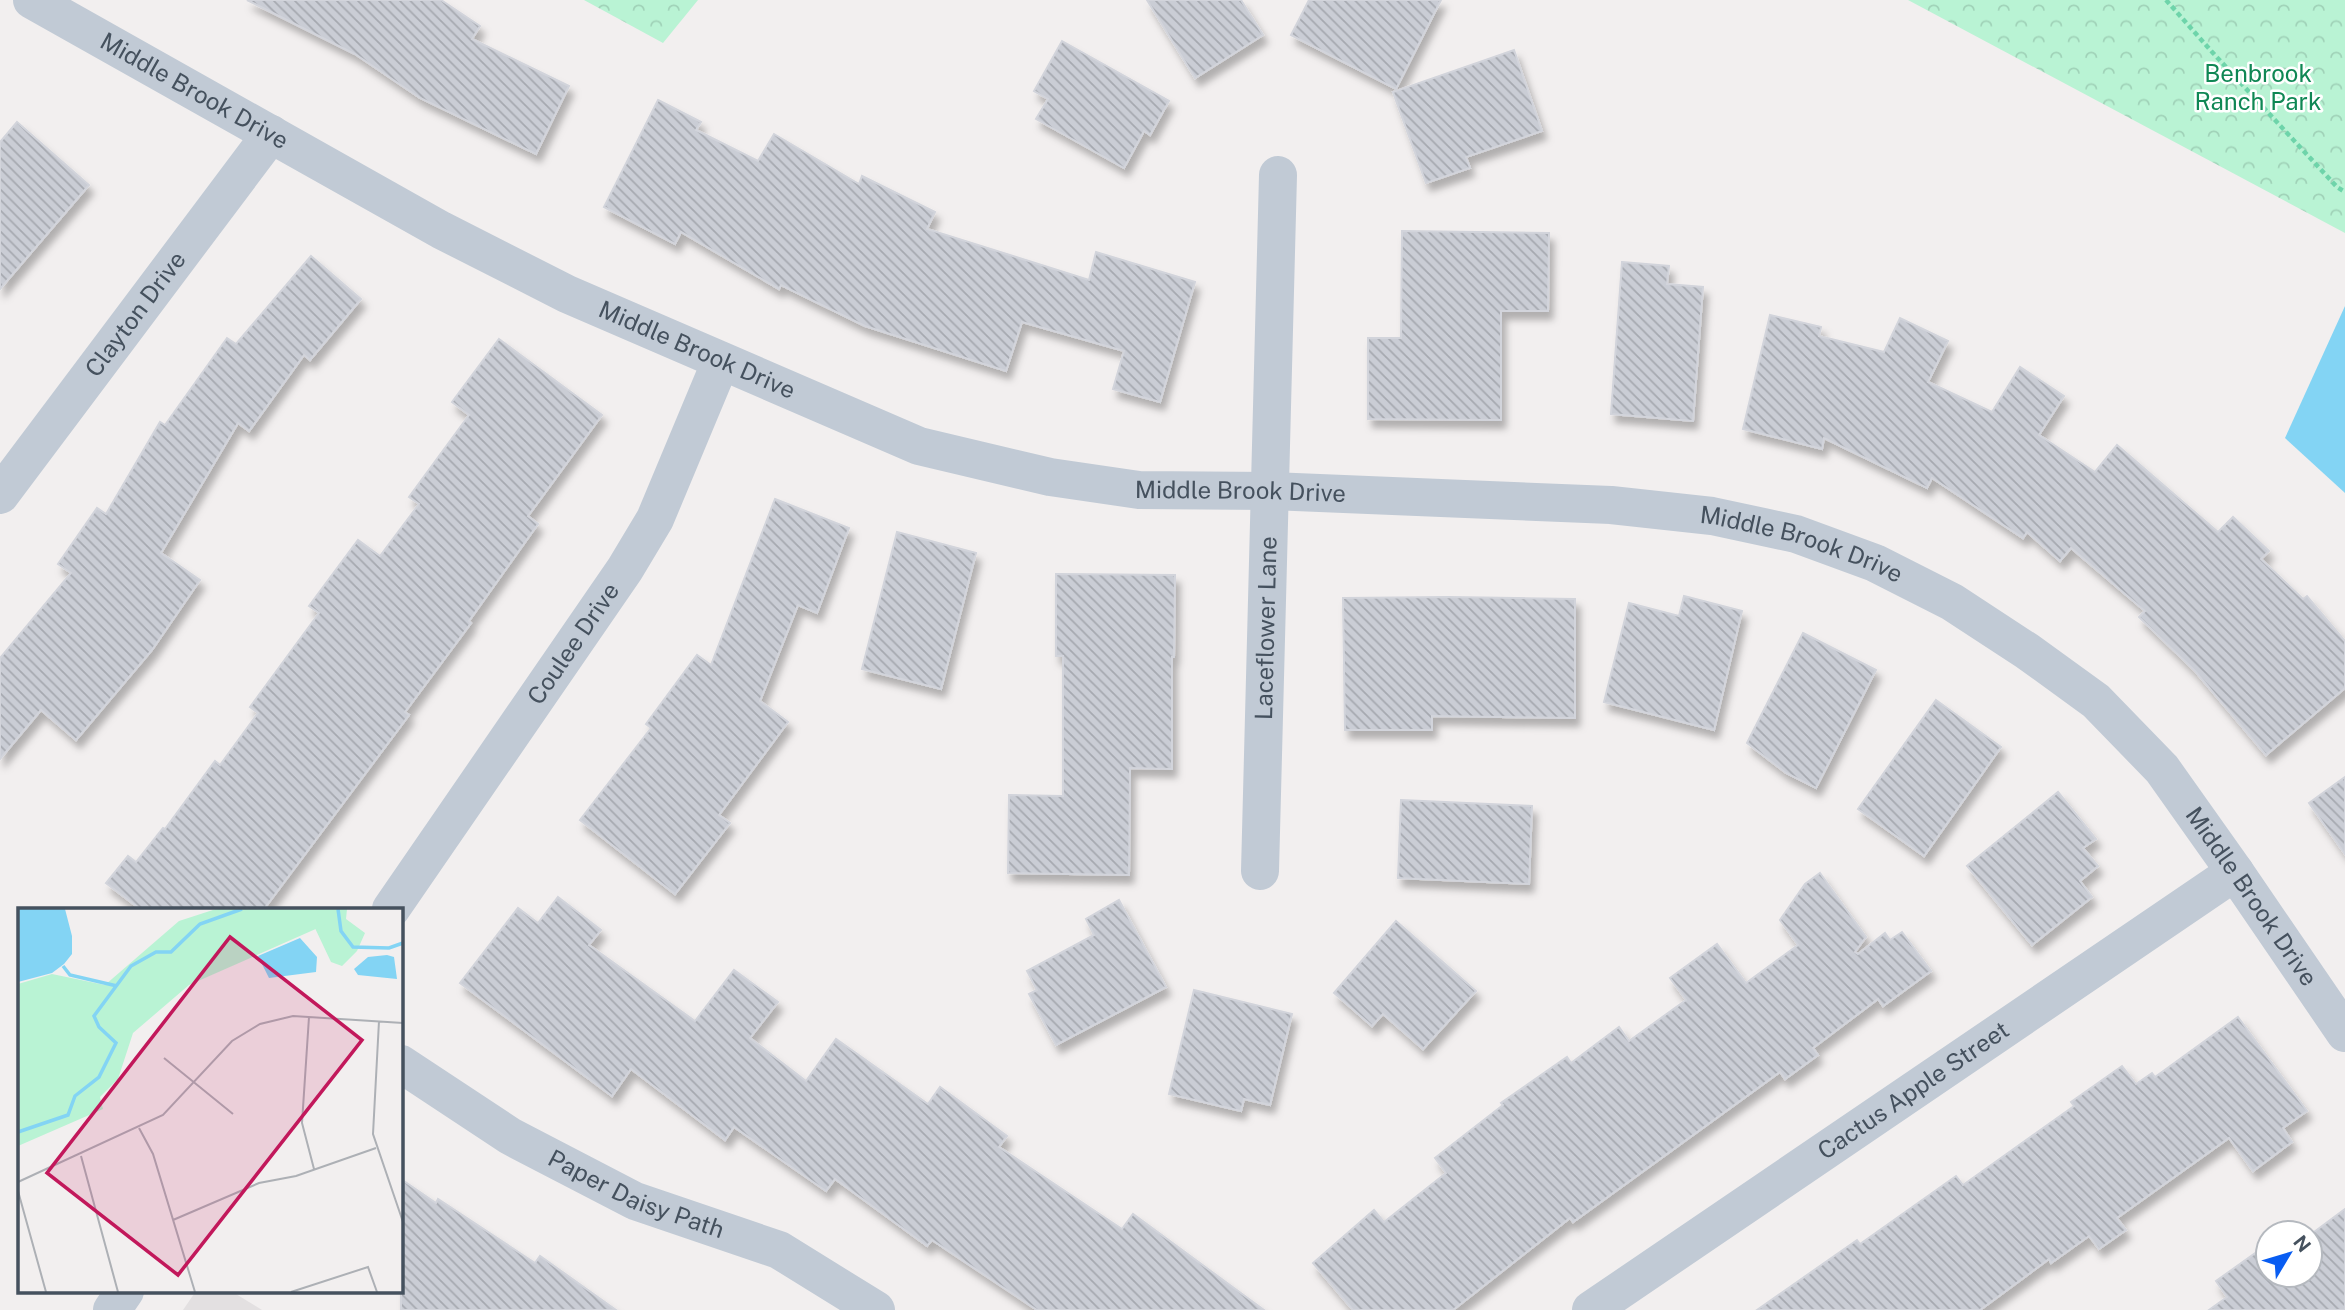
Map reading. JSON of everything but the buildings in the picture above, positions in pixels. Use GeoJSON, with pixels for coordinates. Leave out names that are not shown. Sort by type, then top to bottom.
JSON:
{"type":"FeatureCollection","features":[{"type":"Feature","properties":{"kind":"street","name":"Middle Brook Drive"},"geometry":{"type":"LineString","coordinates":[[32,0],[441,230],[567,294],[919,446],[1037,474],[1139,490],[1271,491],[1611,505],[1712,516],[1796,534],[1875,563],[1952,602],[2027,651],[2096,701],[2162,769],[2345,1033]]}},
{"type":"Feature","properties":{"kind":"street","name":"Clayton Drive"},"geometry":{"type":"LineString","coordinates":[[0,495],[271,134]]}},
{"type":"Feature","properties":{"kind":"street","name":"Laceflower Lane"},"geometry":{"type":"LineString","coordinates":[[1260,872],[1278,175]]}},
{"type":"Feature","properties":{"kind":"street","name":"Coulee Drive"},"geometry":{"type":"LineString","coordinates":[[392,908],[617,580],[649,529],[721,361]]}},
{"type":"Feature","properties":{"kind":"street","name":"Cactus Apple Street"},"geometry":{"type":"LineString","coordinates":[[1591,1310],[2235,872]]}},
{"type":"Feature","properties":{"kind":"street","name":"Paper Daisy Path"},"geometry":{"type":"LineString","coordinates":[[402,1065],[510,1136],[635,1201],[779,1250],[876,1310]]}},
{"type":"Feature","properties":{"kind":"street"},"geometry":{"type":"LineString","coordinates":[[112,1310],[124,1292]]}},
{"type":"Feature","properties":{"kind":"path"},"geometry":{"type":"LineString","coordinates":[[2166,0],[2248,92],[2337,187],[2345,192]]}},
{"type":"Feature","properties":{"kind":"shaded area"},"geometry":{"type":"Polygon","coordinates":[[[195,1292],[233,1292],[262,1310],[183,1310],[195,1292]]]}},
{"type":"Feature","properties":{"kind":"green space"},"geometry":{"type":"Polygon","coordinates":[[[584,0],[698,0],[663,43],[584,0]]]}},
{"type":"Feature","properties":{"kind":"green space","name":"Benbrook Ranch Park"},"geometry":{"type":"Polygon","coordinates":[[[1908,0],[2345,0],[2345,233],[1908,0]]]}},
{"type":"Feature","properties":{"kind":"water"},"geometry":{"type":"Polygon","coordinates":[[[2345,306],[2345,493],[2285,438],[2345,306]]]}}]}
